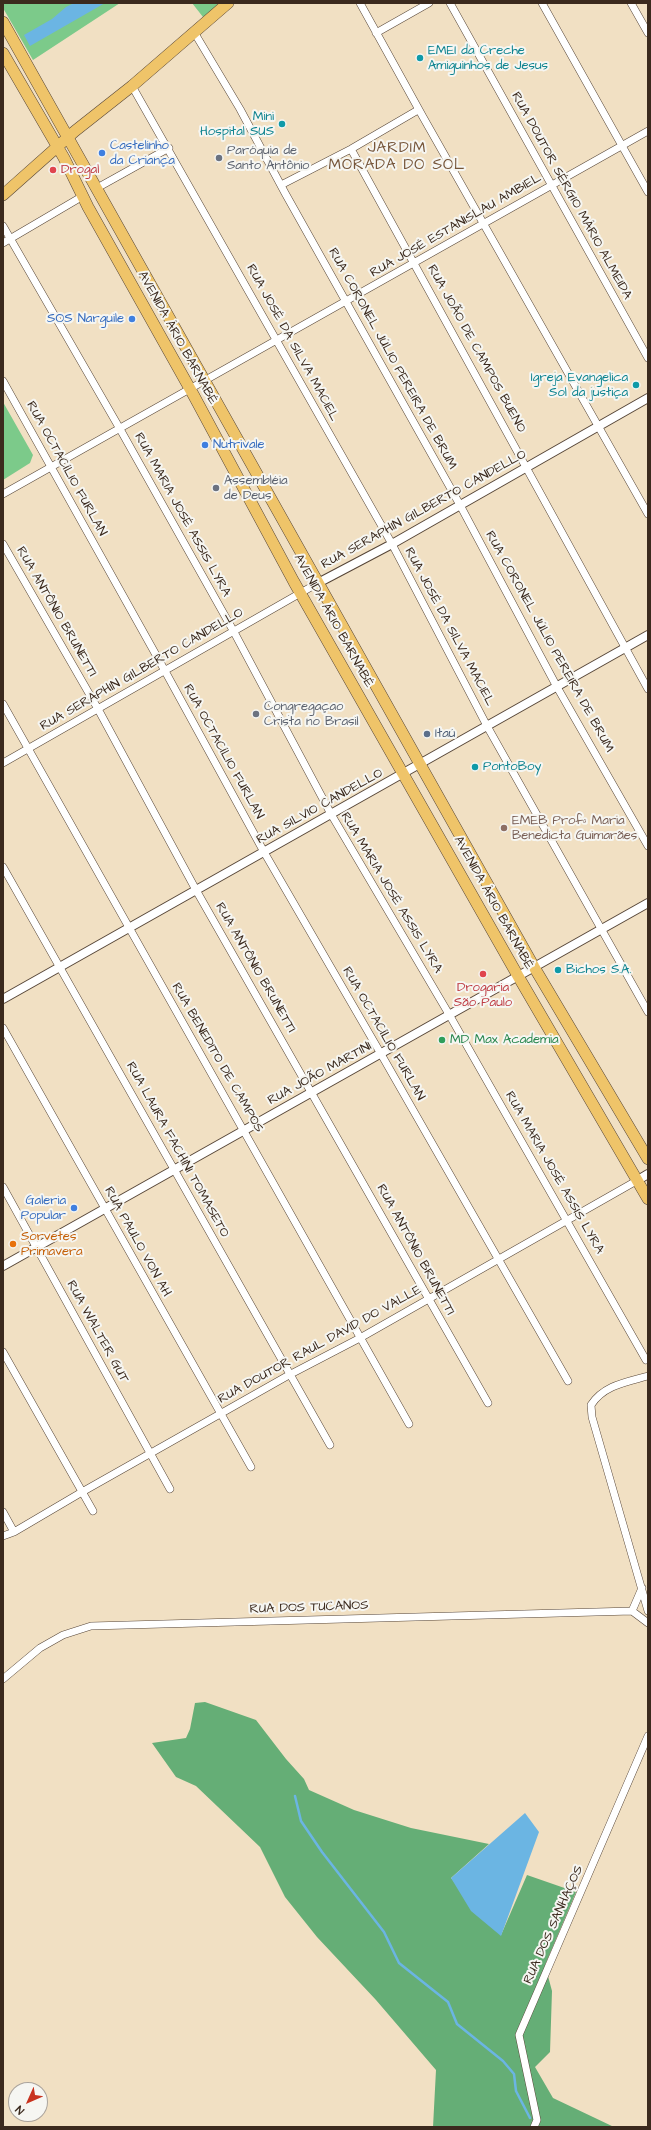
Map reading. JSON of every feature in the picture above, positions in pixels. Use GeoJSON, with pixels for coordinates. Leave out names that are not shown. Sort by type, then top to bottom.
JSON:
{"type":"FeatureCollection","features":[{"type":"Feature","properties":{"kind":"main road"},"geometry":{"type":"LineString","coordinates":[[3,194],[228,3]]}},
{"type":"Feature","properties":{"kind":"main road","name":"AVENIDA ÁRIO BARNABÉ"},"geometry":{"type":"LineString","coordinates":[[3,22],[206,380],[318,583],[421,763],[534,967],[648,1159]]}},
{"type":"Feature","properties":{"kind":"main road","name":"AVENIDA ÁRIO BARNABÉ"},"geometry":{"type":"LineString","coordinates":[[3,53],[58,148],[300,593],[518,976],[648,1199]]}},
{"type":"Feature","properties":{"kind":"street"},"geometry":{"type":"LineString","coordinates":[[360,3],[418,110],[648,514]]}},
{"type":"Feature","properties":{"kind":"street"},"geometry":{"type":"LineString","coordinates":[[376,33],[429,3]]}},
{"type":"Feature","properties":{"kind":"street","name":"RUA DOUTOR SÉRGIO MÁRIO ALMEIDA"},"geometry":{"type":"LineString","coordinates":[[450,3],[648,358]]}},
{"type":"Feature","properties":{"kind":"street"},"geometry":{"type":"LineString","coordinates":[[542,3],[648,192]]}},
{"type":"Feature","properties":{"kind":"street"},"geometry":{"type":"LineString","coordinates":[[631,3],[648,33]]}},
{"type":"Feature","properties":{"kind":"street","name":"RUA CORONEL JÚLIO PEREIRA DE BRUM"},"geometry":{"type":"LineString","coordinates":[[194,32],[240,109],[281,186],[460,505],[557,687],[648,846]]}},
{"type":"Feature","properties":{"kind":"street","name":"RUA JOSÉ DA SILVA MACIEL"},"geometry":{"type":"LineString","coordinates":[[132,86],[169,148],[392,544],[488,726],[648,1012]]}},
{"type":"Feature","properties":{"kind":"street"},"geometry":{"type":"LineString","coordinates":[[281,186],[351,149],[418,110]]}},
{"type":"Feature","properties":{"kind":"street","name":"RUA JOSÉ ESTANISLAU AMBIEL"},"geometry":{"type":"LineString","coordinates":[[3,494],[278,341],[648,131]]}},
{"type":"Feature","properties":{"kind":"street"},"geometry":{"type":"LineString","coordinates":[[96,188],[169,148]]}},
{"type":"Feature","properties":{"kind":"street","name":"RUA JOÃO DE CAMPOS BUENO"},"geometry":{"type":"LineString","coordinates":[[351,149],[648,688]]}},
{"type":"Feature","properties":{"kind":"street"},"geometry":{"type":"LineString","coordinates":[[6,241],[83,196]]}},
{"type":"Feature","properties":{"kind":"street","name":"RUA MARIA JOSÉ ASSIS LYRA"},"geometry":{"type":"LineString","coordinates":[[3,226],[6,241],[120,429],[234,632],[331,814],[450,1016],[646,1360]]}},
{"type":"Feature","properties":{"kind":"street","name":"RUA OCTACÍLIO FURLAN"},"geometry":{"type":"LineString","coordinates":[[3,381],[264,852],[382,1054],[497,1259],[568,1381]]}},
{"type":"Feature","properties":{"kind":"street","name":"RUA SERAPHIN GILBERTO CANDELLO"},"geometry":{"type":"LineString","coordinates":[[3,763],[300,593],[392,544],[526,466],[648,398]]}},
{"type":"Feature","properties":{"kind":"street","name":"RUA ANTÔNIO BRUNETTI"},"geometry":{"type":"LineString","coordinates":[[3,544],[98,709],[196,890],[313,1093],[488,1403]]}},
{"type":"Feature","properties":{"kind":"street","name":"RUA SILVIO CANDELLO"},"geometry":{"type":"LineString","coordinates":[[3,999],[648,635]]}},
{"type":"Feature","properties":{"kind":"street","name":"RUA BENEDITO DE CAMPOS"},"geometry":{"type":"LineString","coordinates":[[3,704],[409,1424]]}},
{"type":"Feature","properties":{"kind":"street","name":"RUA LAURA FACHINI TOMASETO"},"geometry":{"type":"LineString","coordinates":[[3,868],[330,1445]]}},
{"type":"Feature","properties":{"kind":"street","name":"RUA JOÃO MARTINI"},"geometry":{"type":"LineString","coordinates":[[3,1266],[450,1016],[648,903]]}},
{"type":"Feature","properties":{"kind":"street","name":"RUA PAULO VON AH"},"geometry":{"type":"LineString","coordinates":[[3,1028],[220,1415],[251,1467]]}},
{"type":"Feature","properties":{"kind":"street","name":"RUA DOUTOR RAUL DAVID DO VALLE"},"geometry":{"type":"LineString","coordinates":[[3,1536],[14,1532],[289,1375],[360,1338],[566,1219],[648,1174]]}},
{"type":"Feature","properties":{"kind":"street","name":"RUA WALTER GUT"},"geometry":{"type":"LineString","coordinates":[[3,1187],[170,1489]]}},
{"type":"Feature","properties":{"kind":"street"},"geometry":{"type":"LineString","coordinates":[[3,1352],[93,1511]]}},
{"type":"Feature","properties":{"kind":"street"},"geometry":{"type":"LineString","coordinates":[[648,1376],[609,1387],[601,1392],[591,1405],[592,1417],[648,1611]]}},
{"type":"Feature","properties":{"kind":"street"},"geometry":{"type":"LineString","coordinates":[[3,1512],[14,1532]]}},
{"type":"Feature","properties":{"kind":"street"},"geometry":{"type":"LineString","coordinates":[[642,1588],[632,1611],[648,1623]]}},
{"type":"Feature","properties":{"kind":"street","name":"RUA DOS TUCANOS"},"geometry":{"type":"LineString","coordinates":[[3,1679],[40,1648],[63,1635],[91,1626],[632,1611]]}},
{"type":"Feature","properties":{"kind":"street","name":"RUA DOS SANHAÇOS"},"geometry":{"type":"LineString","coordinates":[[534,2127],[537,2120],[519,2035],[647,1735]]}},
{"type":"Feature","properties":{"kind":"green space"},"geometry":{"type":"Polygon","coordinates":[[[3,3],[120,3],[33,60],[3,8],[3,3]]]}},
{"type":"Feature","properties":{"kind":"green space"},"geometry":{"type":"Polygon","coordinates":[[[192,3],[220,3],[203,17],[192,3]]]}},
{"type":"Feature","properties":{"kind":"green space"},"geometry":{"type":"Polygon","coordinates":[[[3,402],[33,455],[30,463],[3,480],[3,402]]]}},
{"type":"Feature","properties":{"kind":"green space"},"geometry":{"type":"Polygon","coordinates":[[[205,1702],[256,1720],[286,1759],[304,1779],[309,1790],[354,1810],[411,1828],[489,1844],[451,1878],[501,1935],[527,1875],[576,1892],[545,1965],[552,1991],[550,2052],[535,2067],[553,2098],[614,2127],[433,2127],[436,2070],[376,2000],[317,1937],[285,1897],[260,1847],[196,1786],[176,1777],[152,1743],[186,1738],[190,1729],[195,1703],[205,1702]]]}},
{"type":"Feature","properties":{"kind":"water"},"geometry":{"type":"Polygon","coordinates":[[[74,3],[105,3],[30,46],[24,35],[52,19],[66,7],[74,3]]]}},
{"type":"Feature","properties":{"kind":"water"},"geometry":{"type":"Polygon","coordinates":[[[525,1813],[539,1832],[501,1936],[471,1911],[451,1878],[525,1813]]]}},
{"type":"Feature","properties":{"kind":"waterway"},"geometry":{"type":"LineString","coordinates":[[295,1796],[301,1821],[322,1852],[384,1932],[399,1963],[448,2002],[457,2024],[503,2061],[514,2074],[516,2091],[530,2118]]}},
{"type":"Feature","properties":{"kind":"place","name":"EMEI da Creche Amiguinhos de Jesus"},"geometry":{"type":"Point","coordinates":[420,58]}},
{"type":"Feature","properties":{"kind":"place","name":"Mini Hospital SUS"},"geometry":{"type":"Point","coordinates":[282,124]}},
{"type":"Feature","properties":{"kind":"place","name":"Castelinho da Criança"},"geometry":{"type":"Point","coordinates":[102,153]}},
{"type":"Feature","properties":{"kind":"place","name":"Paróquia de Santo Antônio"},"geometry":{"type":"Point","coordinates":[219,158]}},
{"type":"Feature","properties":{"kind":"place","name":"Drogal"},"geometry":{"type":"Point","coordinates":[53,170]}},
{"type":"Feature","properties":{"kind":"place","name":"SOS Narguile"},"geometry":{"type":"Point","coordinates":[132,319]}},
{"type":"Feature","properties":{"kind":"place","name":"Igreja Evangelica Sol da justiça"},"geometry":{"type":"Point","coordinates":[636,385]}},
{"type":"Feature","properties":{"kind":"place","name":"Nutrivale"},"geometry":{"type":"Point","coordinates":[205,445]}},
{"type":"Feature","properties":{"kind":"place","name":"Assembléia de Deus"},"geometry":{"type":"Point","coordinates":[216,488]}},
{"type":"Feature","properties":{"kind":"place","name":"Congregaçao Crista no Brasil"},"geometry":{"type":"Point","coordinates":[256,714]}},
{"type":"Feature","properties":{"kind":"place","name":"Itaú"},"geometry":{"type":"Point","coordinates":[427,734]}},
{"type":"Feature","properties":{"kind":"place","name":"PontoBoy"},"geometry":{"type":"Point","coordinates":[475,767]}},
{"type":"Feature","properties":{"kind":"place","name":"EMEB Profª Maria Benedicta Guimarães"},"geometry":{"type":"Point","coordinates":[504,828]}},
{"type":"Feature","properties":{"kind":"place","name":"Bichos S.A."},"geometry":{"type":"Point","coordinates":[558,970]}},
{"type":"Feature","properties":{"kind":"place","name":"Drogaria São Paulo"},"geometry":{"type":"Point","coordinates":[483,974]}},
{"type":"Feature","properties":{"kind":"place","name":"MD Max Academia"},"geometry":{"type":"Point","coordinates":[442,1040]}},
{"type":"Feature","properties":{"kind":"place","name":"Galeria Popular"},"geometry":{"type":"Point","coordinates":[74,1208]}},
{"type":"Feature","properties":{"kind":"place","name":"Sorvetes Primavera"},"geometry":{"type":"Point","coordinates":[13,1244]}},
{"type":"Feature","properties":{"kind":"district","name":"JARDIM MORADA DO SOL"},"geometry":{"type":"Point","coordinates":[397,158]}}]}
